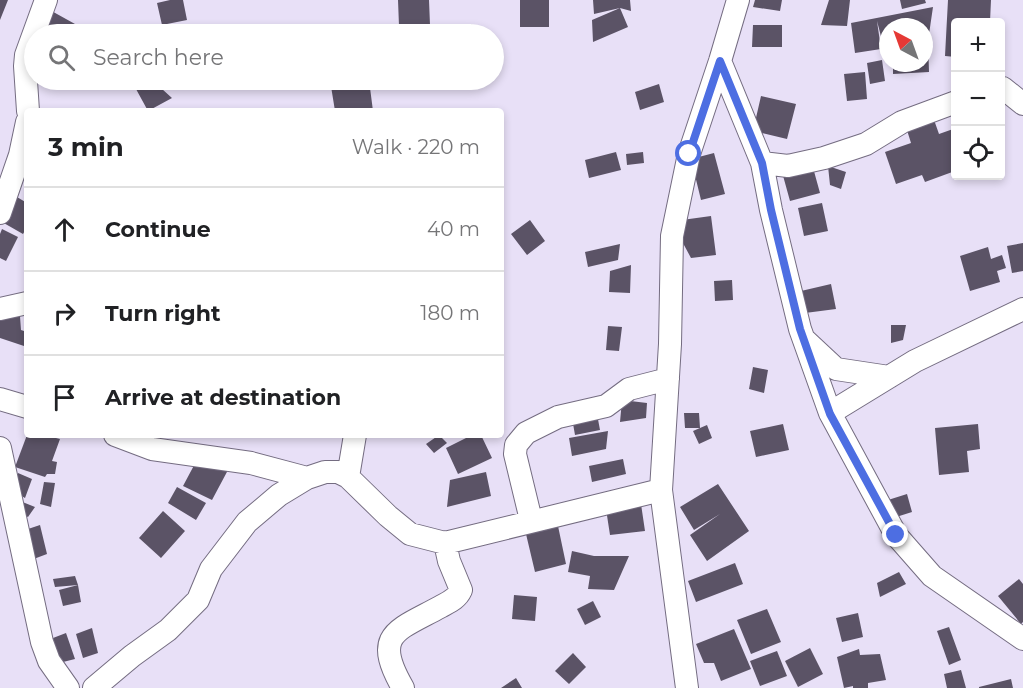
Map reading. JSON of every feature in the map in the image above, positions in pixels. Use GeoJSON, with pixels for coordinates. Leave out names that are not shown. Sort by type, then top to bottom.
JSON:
{"type":"FeatureCollection","features":[{"type":"Feature","properties":{"kind":"street"},"geometry":{"type":"LineString","coordinates":[[37,24],[46,0]]}},
{"type":"Feature","properties":{"kind":"street"},"geometry":{"type":"LineString","coordinates":[[687,688],[660,490],[670,344],[672,236],[689,154],[738,0]]}},
{"type":"Feature","properties":{"kind":"street"},"geometry":{"type":"LineString","coordinates":[[720,61],[762,163],[771,210],[803,338],[830,414],[896,535],[932,576],[1023,639]]}},
{"type":"Feature","properties":{"kind":"street"},"geometry":{"type":"LineString","coordinates":[[27,90],[28,108]]}},
{"type":"Feature","properties":{"kind":"street"},"geometry":{"type":"LineString","coordinates":[[1005,90],[1023,104]]}},
{"type":"Feature","properties":{"kind":"street"},"geometry":{"type":"LineString","coordinates":[[762,163],[788,166],[866,144],[902,122],[951,104]]}},
{"type":"Feature","properties":{"kind":"street"},"geometry":{"type":"LineString","coordinates":[[0,213],[20,155],[24,136]]}},
{"type":"Feature","properties":{"kind":"street"},"geometry":{"type":"LineString","coordinates":[[0,309],[24,304]]}},
{"type":"Feature","properties":{"kind":"street"},"geometry":{"type":"LineString","coordinates":[[830,414],[915,361],[1023,309]]}},
{"type":"Feature","properties":{"kind":"street"},"geometry":{"type":"LineString","coordinates":[[803,338],[836,369],[889,377]]}},
{"type":"Feature","properties":{"kind":"street"},"geometry":{"type":"LineString","coordinates":[[531,520],[515,454],[516,445],[526,433],[558,417],[606,406],[629,389],[668,379]]}},
{"type":"Feature","properties":{"kind":"street"},"geometry":{"type":"LineString","coordinates":[[0,399],[24,406]]}},
{"type":"Feature","properties":{"kind":"street"},"geometry":{"type":"LineString","coordinates":[[123,438],[152,449],[251,463],[307,478]]}},
{"type":"Feature","properties":{"kind":"street"},"geometry":{"type":"LineString","coordinates":[[348,477],[354,438]]}},
{"type":"Feature","properties":{"kind":"street"},"geometry":{"type":"LineString","coordinates":[[0,448],[42,642],[49,661],[68,688]]}},
{"type":"Feature","properties":{"kind":"street"},"geometry":{"type":"LineString","coordinates":[[94,688],[168,630],[198,600],[211,569],[247,522],[279,495],[307,478],[325,472],[338,472],[348,477],[410,534],[445,543],[660,490]]}},
{"type":"Feature","properties":{"kind":"street"},"geometry":{"type":"LineString","coordinates":[[403,688],[390,660],[388,645],[393,636],[402,628],[454,599],[461,590],[449,561],[445,543]]}},
{"type":"Feature","properties":{"kind":"building"},"geometry":{"type":"Polygon","coordinates":[[[0,0],[8,0],[0,20],[0,0]]]}},
{"type":"Feature","properties":{"kind":"building"},"geometry":{"type":"Polygon","coordinates":[[[183,0],[187,20],[162,24],[157,3],[183,0]]]}},
{"type":"Feature","properties":{"kind":"building"},"geometry":{"type":"Polygon","coordinates":[[[398,0],[429,0],[430,24],[399,24],[398,0]]]}},
{"type":"Feature","properties":{"kind":"building"},"geometry":{"type":"Polygon","coordinates":[[[520,0],[549,0],[549,27],[520,27],[520,0]]]}},
{"type":"Feature","properties":{"kind":"building"},"geometry":{"type":"Polygon","coordinates":[[[593,0],[630,0],[631,11],[620,8],[594,14],[593,0]]]}},
{"type":"Feature","properties":{"kind":"building"},"geometry":{"type":"Polygon","coordinates":[[[755,0],[782,0],[780,11],[753,7],[755,0]]]}},
{"type":"Feature","properties":{"kind":"building"},"geometry":{"type":"Polygon","coordinates":[[[829,0],[850,0],[847,26],[821,25],[829,0]]]}},
{"type":"Feature","properties":{"kind":"building"},"geometry":{"type":"Polygon","coordinates":[[[900,0],[925,0],[926,3],[902,9],[900,0]]]}},
{"type":"Feature","properties":{"kind":"building"},"geometry":{"type":"Polygon","coordinates":[[[948,0],[991,0],[990,18],[951,18],[951,57],[945,56],[948,0]]]}},
{"type":"Feature","properties":{"kind":"building"},"geometry":{"type":"Polygon","coordinates":[[[933,7],[931,18],[879,18],[879,29],[877,21],[879,49],[855,53],[851,23],[933,7]]]}},
{"type":"Feature","properties":{"kind":"building"},"geometry":{"type":"Polygon","coordinates":[[[620,8],[628,27],[593,42],[592,20],[620,8]]]}},
{"type":"Feature","properties":{"kind":"building"},"geometry":{"type":"Polygon","coordinates":[[[48,9],[75,24],[41,24],[48,9]]]}},
{"type":"Feature","properties":{"kind":"building"},"geometry":{"type":"Polygon","coordinates":[[[753,25],[782,25],[782,47],[752,47],[753,25]]]}},
{"type":"Feature","properties":{"kind":"building"},"geometry":{"type":"Polygon","coordinates":[[[879,61],[879,72],[884,72],[885,81],[870,84],[867,63],[879,61]]]}},
{"type":"Feature","properties":{"kind":"building"},"geometry":{"type":"Polygon","coordinates":[[[865,72],[867,99],[847,101],[844,74],[865,72]]]}},
{"type":"Feature","properties":{"kind":"building"},"geometry":{"type":"Polygon","coordinates":[[[893,72],[929,72],[893,74],[893,72]]]}},
{"type":"Feature","properties":{"kind":"building"},"geometry":{"type":"Polygon","coordinates":[[[659,84],[664,102],[640,110],[635,92],[659,84]]]}},
{"type":"Feature","properties":{"kind":"building"},"geometry":{"type":"Polygon","coordinates":[[[137,90],[163,90],[172,98],[154,108],[146,108],[137,90]]]}},
{"type":"Feature","properties":{"kind":"building"},"geometry":{"type":"Polygon","coordinates":[[[332,90],[370,90],[373,108],[335,108],[332,90]]]}},
{"type":"Feature","properties":{"kind":"building"},"geometry":{"type":"Polygon","coordinates":[[[761,96],[796,104],[787,139],[753,131],[761,96]]]}},
{"type":"Feature","properties":{"kind":"building"},"geometry":{"type":"Polygon","coordinates":[[[933,117],[939,134],[951,130],[951,172],[925,182],[922,175],[896,184],[885,152],[911,143],[906,127],[933,117]]]}},
{"type":"Feature","properties":{"kind":"building"},"geometry":{"type":"Polygon","coordinates":[[[616,152],[621,170],[589,178],[585,160],[616,152]]]}},
{"type":"Feature","properties":{"kind":"building"},"geometry":{"type":"Polygon","coordinates":[[[643,152],[644,163],[627,165],[626,154],[643,152]]]}},
{"type":"Feature","properties":{"kind":"building"},"geometry":{"type":"Polygon","coordinates":[[[714,153],[725,194],[701,200],[691,159],[714,153]]]}},
{"type":"Feature","properties":{"kind":"building"},"geometry":{"type":"Polygon","coordinates":[[[812,164],[820,193],[790,201],[782,172],[812,164]]]}},
{"type":"Feature","properties":{"kind":"building"},"geometry":{"type":"Polygon","coordinates":[[[828,166],[846,172],[841,189],[830,185],[828,166]]]}},
{"type":"Feature","properties":{"kind":"building"},"geometry":{"type":"Polygon","coordinates":[[[17,197],[24,201],[23,234],[2,222],[17,197]]]}},
{"type":"Feature","properties":{"kind":"building"},"geometry":{"type":"Polygon","coordinates":[[[822,203],[828,231],[804,236],[798,208],[822,203]]]}},
{"type":"Feature","properties":{"kind":"building"},"geometry":{"type":"Polygon","coordinates":[[[711,216],[716,255],[691,258],[677,232],[682,220],[711,216]]]}},
{"type":"Feature","properties":{"kind":"building"},"geometry":{"type":"Polygon","coordinates":[[[530,220],[545,241],[527,255],[511,234],[530,220]]]}},
{"type":"Feature","properties":{"kind":"building"},"geometry":{"type":"Polygon","coordinates":[[[2,229],[18,237],[6,261],[0,258],[2,229]]]}},
{"type":"Feature","properties":{"kind":"building"},"geometry":{"type":"Polygon","coordinates":[[[1023,243],[1023,271],[1012,273],[1007,246],[1023,243]]]}},
{"type":"Feature","properties":{"kind":"building"},"geometry":{"type":"Polygon","coordinates":[[[620,244],[618,260],[588,267],[585,252],[620,244]]]}},
{"type":"Feature","properties":{"kind":"building"},"geometry":{"type":"Polygon","coordinates":[[[988,247],[991,259],[1002,255],[1006,268],[997,271],[1000,282],[970,291],[960,256],[988,247]]]}},
{"type":"Feature","properties":{"kind":"building"},"geometry":{"type":"Polygon","coordinates":[[[631,265],[630,293],[609,292],[610,271],[631,265]]]}},
{"type":"Feature","properties":{"kind":"building"},"geometry":{"type":"Polygon","coordinates":[[[732,280],[733,300],[715,301],[714,281],[732,280]]]}},
{"type":"Feature","properties":{"kind":"building"},"geometry":{"type":"Polygon","coordinates":[[[831,284],[836,309],[805,313],[801,291],[831,284]]]}},
{"type":"Feature","properties":{"kind":"building"},"geometry":{"type":"Polygon","coordinates":[[[0,315],[20,316],[21,330],[24,331],[24,346],[0,338],[0,315]]]}},
{"type":"Feature","properties":{"kind":"building"},"geometry":{"type":"Polygon","coordinates":[[[891,325],[906,325],[903,340],[891,343],[891,325]]]}},
{"type":"Feature","properties":{"kind":"building"},"geometry":{"type":"Polygon","coordinates":[[[608,326],[622,327],[619,351],[606,350],[608,326]]]}},
{"type":"Feature","properties":{"kind":"building"},"geometry":{"type":"Polygon","coordinates":[[[753,367],[768,370],[764,393],[749,389],[753,367]]]}},
{"type":"Feature","properties":{"kind":"building"},"geometry":{"type":"Polygon","coordinates":[[[622,400],[647,403],[646,418],[620,422],[622,400]]]}},
{"type":"Feature","properties":{"kind":"building"},"geometry":{"type":"Polygon","coordinates":[[[684,413],[699,413],[700,428],[685,428],[684,413]]]}},
{"type":"Feature","properties":{"kind":"building"},"geometry":{"type":"Polygon","coordinates":[[[597,414],[600,430],[575,435],[572,418],[597,414]]]}},
{"type":"Feature","properties":{"kind":"building"},"geometry":{"type":"Polygon","coordinates":[[[783,424],[789,450],[756,457],[750,431],[783,424]]]}},
{"type":"Feature","properties":{"kind":"building"},"geometry":{"type":"Polygon","coordinates":[[[978,424],[980,449],[967,451],[969,472],[939,475],[935,428],[978,424]]]}},
{"type":"Feature","properties":{"kind":"building"},"geometry":{"type":"Polygon","coordinates":[[[707,425],[712,438],[699,444],[693,431],[707,425]]]}},
{"type":"Feature","properties":{"kind":"building"},"geometry":{"type":"Polygon","coordinates":[[[608,431],[606,449],[572,456],[569,438],[608,431]]]}},
{"type":"Feature","properties":{"kind":"building"},"geometry":{"type":"Polygon","coordinates":[[[26,438],[60,439],[52,461],[57,462],[55,474],[47,474],[45,477],[15,467],[26,438]]]}},
{"type":"Feature","properties":{"kind":"building"},"geometry":{"type":"Polygon","coordinates":[[[435,438],[442,438],[447,443],[434,453],[426,444],[435,438]]]}},
{"type":"Feature","properties":{"kind":"building"},"geometry":{"type":"Polygon","coordinates":[[[466,438],[482,438],[492,458],[458,474],[446,448],[466,438]]]}},
{"type":"Feature","properties":{"kind":"building"},"geometry":{"type":"Polygon","coordinates":[[[199,456],[228,470],[212,500],[183,486],[199,456]]]}},
{"type":"Feature","properties":{"kind":"building"},"geometry":{"type":"Polygon","coordinates":[[[623,459],[626,474],[592,482],[589,466],[623,459]]]}},
{"type":"Feature","properties":{"kind":"building"},"geometry":{"type":"Polygon","coordinates":[[[486,472],[491,496],[447,507],[450,480],[486,472]]]}},
{"type":"Feature","properties":{"kind":"building"},"geometry":{"type":"Polygon","coordinates":[[[18,473],[32,479],[25,498],[13,491],[18,473]]]}},
{"type":"Feature","properties":{"kind":"building"},"geometry":{"type":"Polygon","coordinates":[[[44,482],[55,483],[51,507],[40,504],[44,482]]]}},
{"type":"Feature","properties":{"kind":"building"},"geometry":{"type":"Polygon","coordinates":[[[718,484],[749,531],[707,561],[690,535],[720,514],[694,530],[680,507],[718,484]]]}},
{"type":"Feature","properties":{"kind":"building"},"geometry":{"type":"Polygon","coordinates":[[[177,487],[206,503],[196,520],[168,503],[177,487]]]}},
{"type":"Feature","properties":{"kind":"building"},"geometry":{"type":"Polygon","coordinates":[[[907,494],[912,512],[893,518],[888,500],[907,494]]]}},
{"type":"Feature","properties":{"kind":"building"},"geometry":{"type":"Polygon","coordinates":[[[20,501],[35,507],[28,517],[17,511],[20,501]]]}},
{"type":"Feature","properties":{"kind":"building"},"geometry":{"type":"Polygon","coordinates":[[[641,504],[645,531],[610,535],[606,509],[641,504]]]}},
{"type":"Feature","properties":{"kind":"building"},"geometry":{"type":"Polygon","coordinates":[[[163,511],[185,531],[161,558],[139,538],[163,511]]]}},
{"type":"Feature","properties":{"kind":"building"},"geometry":{"type":"Polygon","coordinates":[[[40,525],[47,554],[31,560],[22,531],[40,525]]]}},
{"type":"Feature","properties":{"kind":"building"},"geometry":{"type":"Polygon","coordinates":[[[558,526],[566,564],[535,572],[526,534],[558,526]]]}},
{"type":"Feature","properties":{"kind":"building"},"geometry":{"type":"Polygon","coordinates":[[[572,551],[594,556],[629,556],[614,590],[588,589],[590,576],[568,572],[572,551]]]}},
{"type":"Feature","properties":{"kind":"building"},"geometry":{"type":"Polygon","coordinates":[[[735,563],[743,584],[696,602],[688,581],[735,563]]]}},
{"type":"Feature","properties":{"kind":"building"},"geometry":{"type":"Polygon","coordinates":[[[899,572],[906,584],[880,597],[877,583],[899,572]]]}},
{"type":"Feature","properties":{"kind":"building"},"geometry":{"type":"Polygon","coordinates":[[[75,576],[78,585],[55,587],[53,579],[75,576]]]}},
{"type":"Feature","properties":{"kind":"building"},"geometry":{"type":"Polygon","coordinates":[[[1019,579],[1023,584],[1023,622],[1021,624],[998,596],[1019,579]]]}},
{"type":"Feature","properties":{"kind":"building"},"geometry":{"type":"Polygon","coordinates":[[[78,585],[81,602],[63,606],[59,590],[78,585]]]}},
{"type":"Feature","properties":{"kind":"building"},"geometry":{"type":"Polygon","coordinates":[[[514,595],[537,597],[535,621],[512,619],[514,595]]]}},
{"type":"Feature","properties":{"kind":"building"},"geometry":{"type":"Polygon","coordinates":[[[593,601],[601,617],[585,625],[577,609],[593,601]]]}},
{"type":"Feature","properties":{"kind":"building"},"geometry":{"type":"Polygon","coordinates":[[[767,609],[781,642],[751,654],[737,620],[767,609]]]}},
{"type":"Feature","properties":{"kind":"building"},"geometry":{"type":"Polygon","coordinates":[[[858,613],[863,637],[842,642],[836,618],[858,613]]]}},
{"type":"Feature","properties":{"kind":"building"},"geometry":{"type":"Polygon","coordinates":[[[949,627],[961,660],[949,665],[937,631],[949,627]]]}},
{"type":"Feature","properties":{"kind":"building"},"geometry":{"type":"Polygon","coordinates":[[[92,628],[98,653],[83,658],[76,634],[92,628]]]}},
{"type":"Feature","properties":{"kind":"building"},"geometry":{"type":"Polygon","coordinates":[[[734,629],[751,669],[721,681],[714,663],[704,663],[696,644],[734,629]]]}},
{"type":"Feature","properties":{"kind":"building"},"geometry":{"type":"Polygon","coordinates":[[[66,633],[75,659],[59,663],[53,638],[66,633]]]}},
{"type":"Feature","properties":{"kind":"building"},"geometry":{"type":"Polygon","coordinates":[[[810,648],[823,674],[798,687],[785,661],[810,648]]]}},
{"type":"Feature","properties":{"kind":"building"},"geometry":{"type":"Polygon","coordinates":[[[859,649],[860,655],[880,654],[886,680],[868,683],[868,688],[853,688],[853,686],[844,688],[837,657],[859,649]]]}},
{"type":"Feature","properties":{"kind":"building"},"geometry":{"type":"Polygon","coordinates":[[[777,651],[787,676],[760,686],[750,661],[777,651]]]}},
{"type":"Feature","properties":{"kind":"building"},"geometry":{"type":"Polygon","coordinates":[[[573,653],[586,667],[569,684],[555,671],[573,653]]]}},
{"type":"Feature","properties":{"kind":"building"},"geometry":{"type":"Polygon","coordinates":[[[961,670],[966,688],[947,688],[944,674],[961,670]]]}},
{"type":"Feature","properties":{"kind":"building"},"geometry":{"type":"Polygon","coordinates":[[[516,678],[522,688],[501,688],[516,678]]]}},
{"type":"Feature","properties":{"kind":"building"},"geometry":{"type":"Polygon","coordinates":[[[1011,679],[1013,688],[979,688],[979,687],[1011,679]]]}},
{"type":"Feature","properties":{"kind":"route"},"geometry":{"type":"LineString","coordinates":[[689,154],[720,61],[762,163],[800,329],[830,414],[896,535]]}}]}
